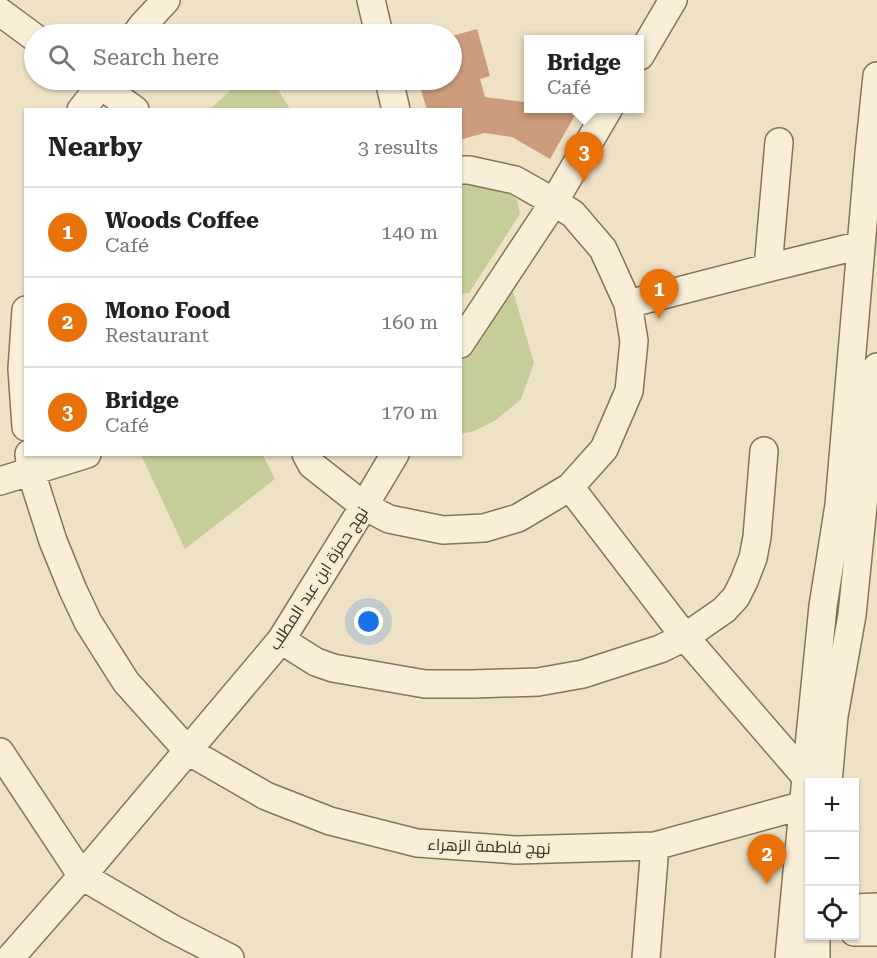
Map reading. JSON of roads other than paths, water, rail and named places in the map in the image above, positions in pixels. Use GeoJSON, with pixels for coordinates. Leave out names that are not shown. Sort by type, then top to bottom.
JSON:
{"type":"FeatureCollection","features":[{"type":"Feature","properties":{"kind":"street"},"geometry":{"type":"LineString","coordinates":[[144,24],[166,0]]}},
{"type":"Feature","properties":{"kind":"street"},"geometry":{"type":"LineString","coordinates":[[371,0],[377,24]]}},
{"type":"Feature","properties":{"kind":"street"},"geometry":{"type":"LineString","coordinates":[[644,48],[673,0]]}},
{"type":"Feature","properties":{"kind":"street"},"geometry":{"type":"LineString","coordinates":[[0,12],[24,30]]}},
{"type":"Feature","properties":{"kind":"street"},"geometry":{"type":"LineString","coordinates":[[817,778],[823,606],[839,505],[877,76]]}},
{"type":"Feature","properties":{"kind":"street"},"geometry":{"type":"LineString","coordinates":[[82,108],[94,90]]}},
{"type":"Feature","properties":{"kind":"street"},"geometry":{"type":"LineString","coordinates":[[111,90],[133,108]]}},
{"type":"Feature","properties":{"kind":"street"},"geometry":{"type":"LineString","coordinates":[[391,90],[396,108]]}},
{"type":"Feature","properties":{"kind":"street"},"geometry":{"type":"LineString","coordinates":[[462,341],[554,202],[606,113]]}},
{"type":"Feature","properties":{"kind":"street"},"geometry":{"type":"LineString","coordinates":[[768,268],[779,142]]}},
{"type":"Feature","properties":{"kind":"street"},"geometry":{"type":"LineString","coordinates":[[307,456],[312,465],[364,506],[389,519],[443,531],[484,528],[518,518],[570,488],[604,449],[629,391],[634,341],[628,304],[603,249],[573,214],[515,180],[462,170]]}},
{"type":"Feature","properties":{"kind":"street"},"geometry":{"type":"LineString","coordinates":[[628,304],[861,245]]}},
{"type":"Feature","properties":{"kind":"street"},"geometry":{"type":"LineString","coordinates":[[24,340],[22,369],[24,398]]}},
{"type":"Feature","properties":{"kind":"street"},"geometry":{"type":"LineString","coordinates":[[818,778],[834,716],[852,615],[877,367]]}},
{"type":"Feature","properties":{"kind":"street"},"geometry":{"type":"LineString","coordinates":[[281,640],[316,662],[333,668],[425,684],[538,682],[583,674],[660,649],[685,638],[724,610],[736,597],[753,558],[757,537],[764,451]]}},
{"type":"Feature","properties":{"kind":"street"},"geometry":{"type":"LineString","coordinates":[[0,481],[30,463],[74,456]]}},
{"type":"Feature","properties":{"kind":"street","name":"نهج حمزة ابن عبد المطلب"},"geometry":{"type":"LineString","coordinates":[[10,958],[281,640],[393,456]]}},
{"type":"Feature","properties":{"kind":"street","name":"نهج فاطمة الزهراء"},"geometry":{"type":"LineString","coordinates":[[30,463],[53,541],[73,590],[88,621],[126,682],[188,751],[266,796],[330,820],[417,843],[516,850],[655,846],[804,805]]}},
{"type":"Feature","properties":{"kind":"street"},"geometry":{"type":"LineString","coordinates":[[570,488],[685,638],[815,778]]}},
{"type":"Feature","properties":{"kind":"street"},"geometry":{"type":"LineString","coordinates":[[0,752],[82,876],[171,928],[230,958]]}},
{"type":"Feature","properties":{"kind":"street"},"geometry":{"type":"LineString","coordinates":[[789,958],[802,915],[804,805]]}},
{"type":"Feature","properties":{"kind":"street"},"geometry":{"type":"LineString","coordinates":[[646,958],[655,846]]}},
{"type":"Feature","properties":{"kind":"street"},"geometry":{"type":"LineString","coordinates":[[859,908],[877,907]]}},
{"type":"Feature","properties":{"kind":"street"},"geometry":{"type":"LineString","coordinates":[[859,932],[877,932]]}},
{"type":"Feature","properties":{"kind":"street"},"geometry":{"type":"LineString","coordinates":[[816,940],[816,958]]}},
{"type":"Feature","properties":{"kind":"place","name":"Bridge"},"geometry":{"type":"Point","coordinates":[584,182]}},
{"type":"Feature","properties":{"kind":"place","name":"Woods Coffee"},"geometry":{"type":"Point","coordinates":[659,319]}},
{"type":"Feature","properties":{"kind":"place","name":"Mono Food"},"geometry":{"type":"Point","coordinates":[767,884]}}]}
